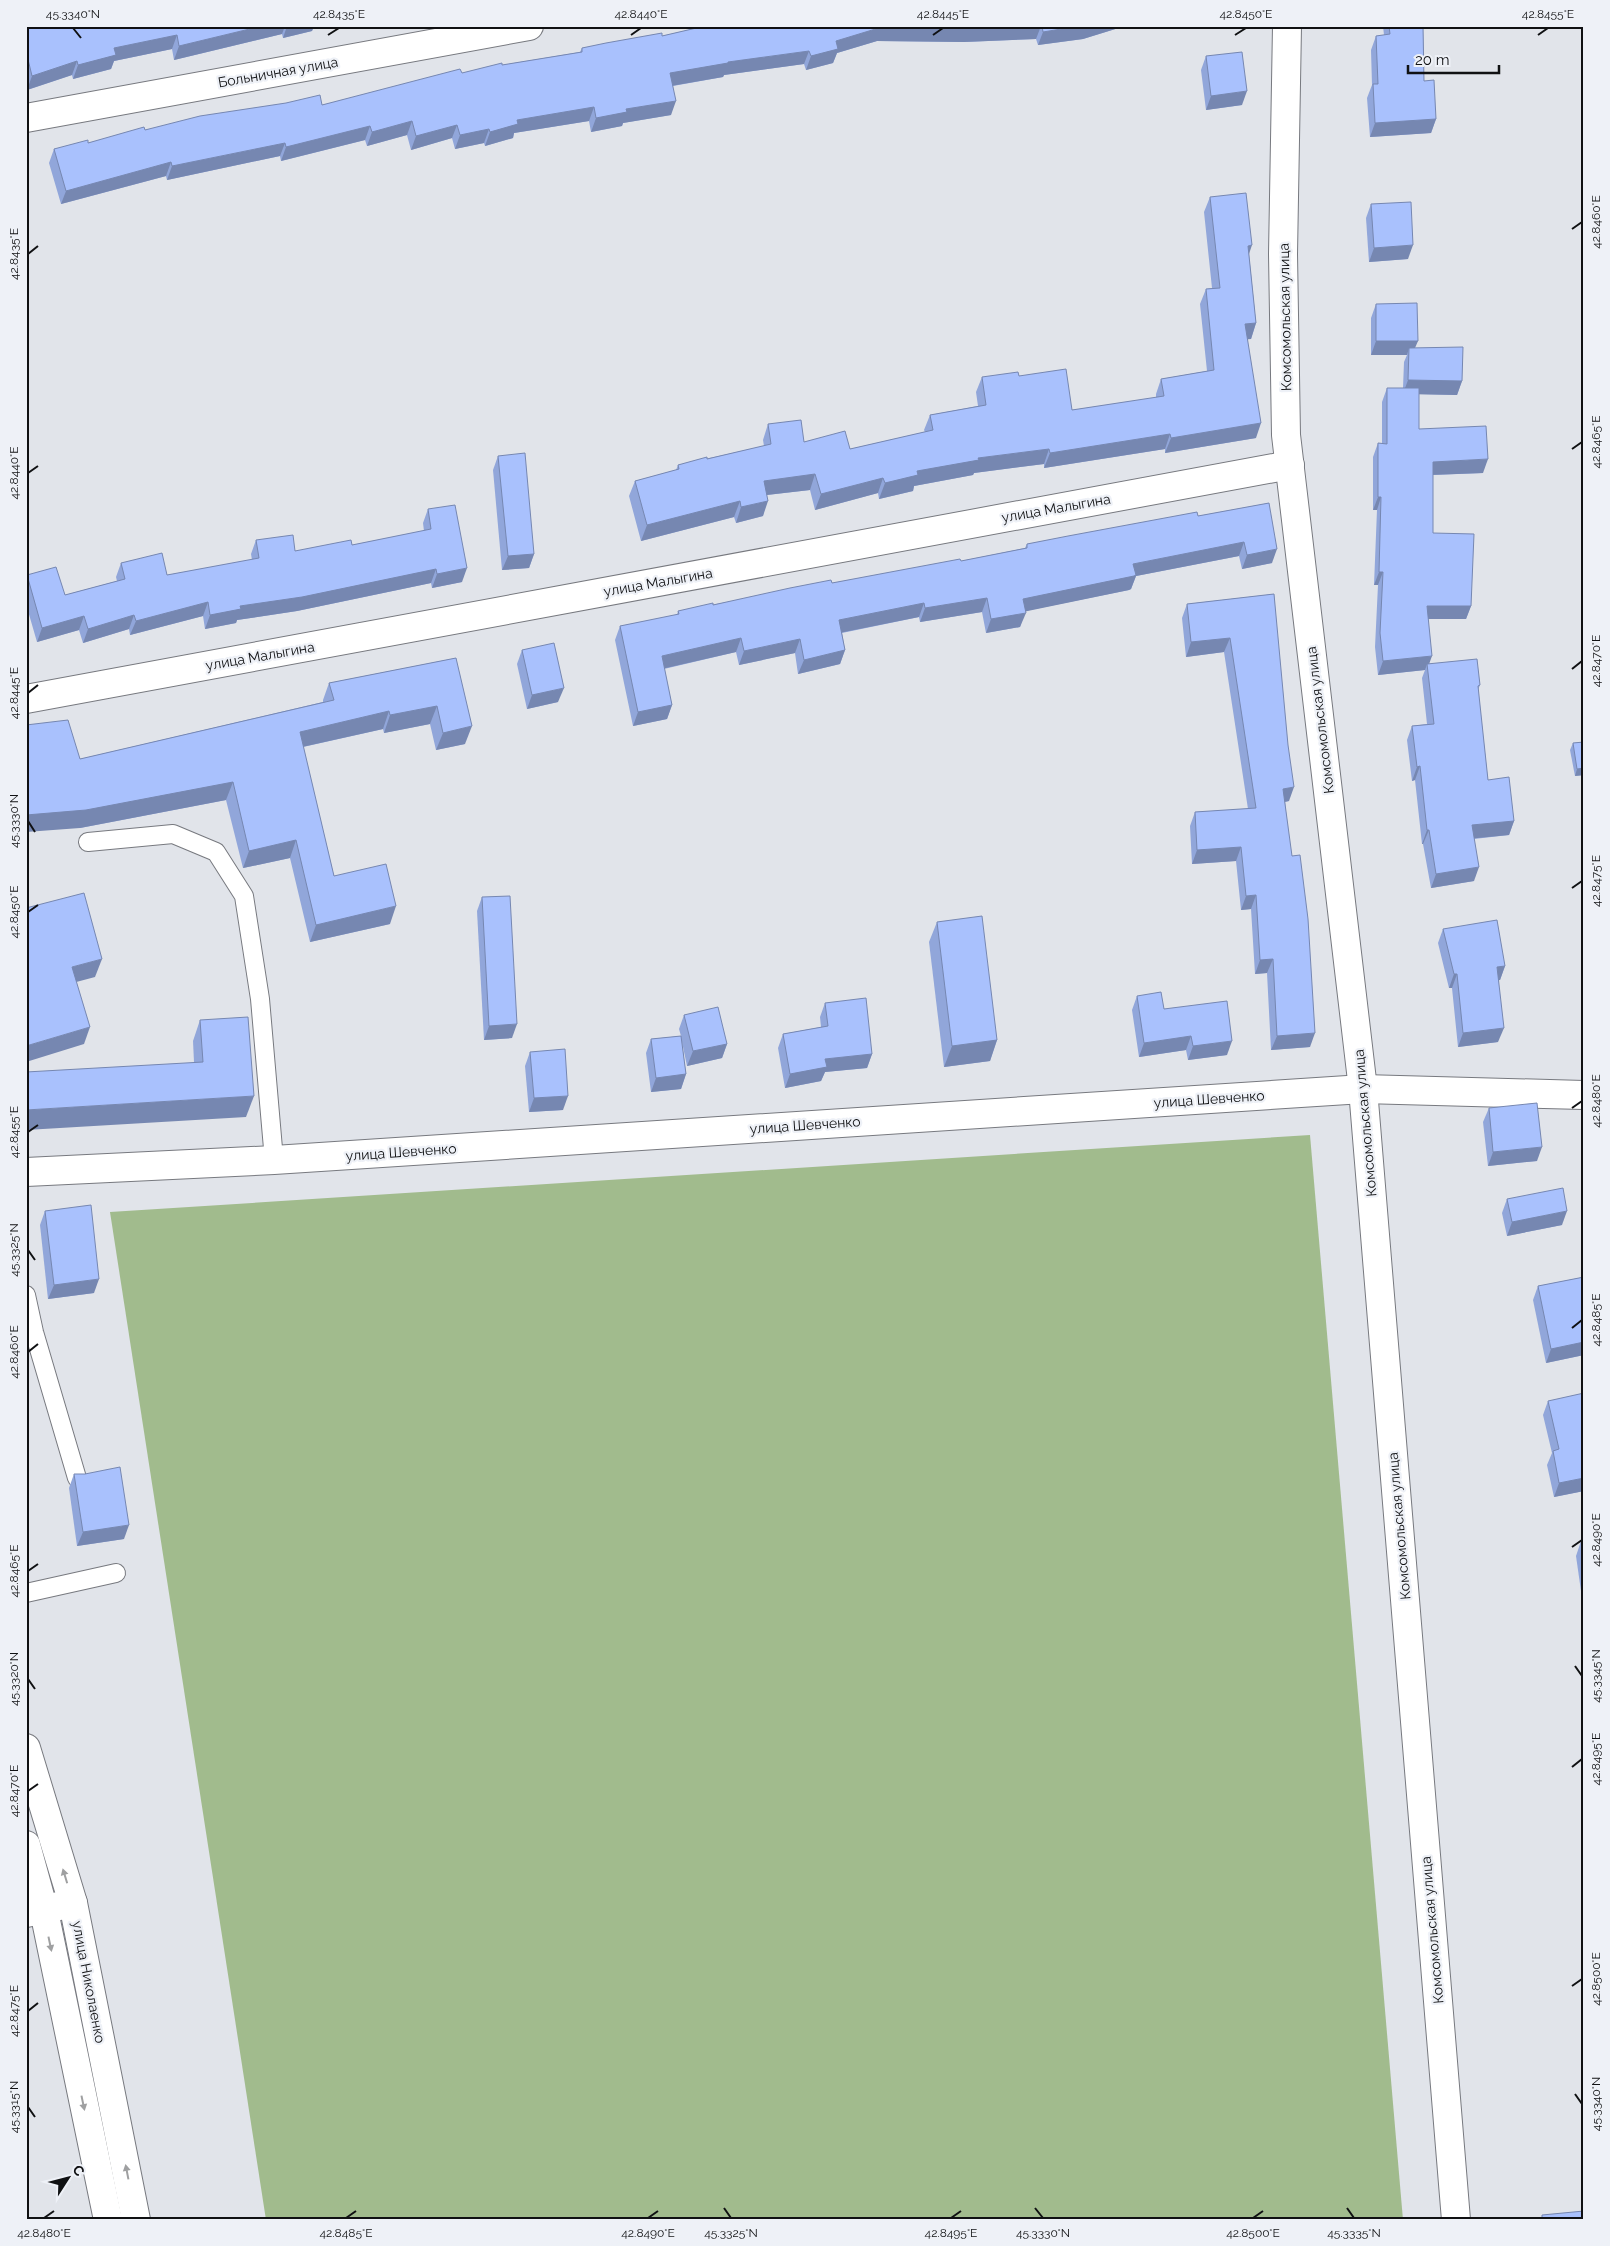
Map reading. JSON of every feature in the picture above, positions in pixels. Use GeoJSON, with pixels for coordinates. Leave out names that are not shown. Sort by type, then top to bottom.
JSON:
{"type":"FeatureCollection","features":[{"type":"Feature","properties":{"kind":"street","name":"Больничная улица"},"geometry":{"type":"LineString","coordinates":[[26,118],[529,26]]}},
{"type":"Feature","properties":{"kind":"street","name":"Комсомольская улица"},"geometry":{"type":"LineString","coordinates":[[1287,26],[1283,254],[1286,435],[1363,1089],[1456,2220]]}},
{"type":"Feature","properties":{"kind":"street","name":"улица Малыгина"},"geometry":{"type":"LineString","coordinates":[[26,699],[1290,465]]}},
{"type":"Feature","properties":{"kind":"street","name":"улица Шевченко"},"geometry":{"type":"LineString","coordinates":[[26,1172],[274,1160],[1363,1089],[1584,1094]]}},
{"type":"Feature","properties":{"kind":"street","name":"улица Николаенко"},"geometry":{"type":"LineString","coordinates":[[26,1748],[73,1903],[136,2220]]}},
{"type":"Feature","properties":{"kind":"street"},"geometry":{"type":"LineString","coordinates":[[26,1845],[35,1912],[108,2220]]}},
{"type":"Feature","properties":{"kind":"street"},"geometry":{"type":"LineString","coordinates":[[35,1912],[73,1903]]}},
{"type":"Feature","properties":{"kind":"lane"},"geometry":{"type":"LineString","coordinates":[[88,842],[173,834],[216,852],[244,896],[260,999],[274,1160]]}},
{"type":"Feature","properties":{"kind":"lane"},"geometry":{"type":"LineString","coordinates":[[26,1295],[34,1332],[77,1478]]}},
{"type":"Feature","properties":{"kind":"lane"},"geometry":{"type":"LineString","coordinates":[[26,1593],[116,1573]]}},
{"type":"Feature","properties":{"kind":"green space"},"geometry":{"type":"Polygon","coordinates":[[[1310,1135],[1403,2220],[266,2220],[110,1212],[1310,1135]]]}},
{"type":"Feature","properties":{"kind":"building"},"geometry":{"type":"Polygon","coordinates":[[[26,26],[262,26],[179,46],[177,35],[114,48],[116,55],[78,65],[77,61],[32,76],[26,51],[26,26]]]}},
{"type":"Feature","properties":{"kind":"building"},"geometry":{"type":"Polygon","coordinates":[[[705,26],[1008,26],[969,28],[882,27],[836,41],[838,49],[811,56],[809,51],[728,62],[670,73],[676,101],[626,109],[627,112],[596,118],[594,107],[517,120],[518,124],[490,132],[489,129],[460,135],[457,125],[416,136],[412,121],[372,132],[370,126],[286,147],[285,143],[172,166],[171,162],[66,191],[54,149],[88,140],[88,143],[144,127],[145,130],[200,116],[286,103],[320,95],[322,105],[460,69],[462,73],[502,63],[502,65],[582,52],[582,48],[662,33],[662,36],[705,26]]]}},
{"type":"Feature","properties":{"kind":"building"},"geometry":{"type":"Polygon","coordinates":[[[1042,26],[1079,26],[1043,32],[1042,26]]]}},
{"type":"Feature","properties":{"kind":"building"},"geometry":{"type":"Polygon","coordinates":[[[1389,26],[1423,26],[1424,81],[1434,80],[1436,119],[1375,123],[1373,84],[1378,84],[1376,36],[1390,34],[1389,26]]]}},
{"type":"Feature","properties":{"kind":"building"},"geometry":{"type":"Polygon","coordinates":[[[1242,52],[1247,91],[1211,96],[1206,56],[1242,52]]]}},
{"type":"Feature","properties":{"kind":"building"},"geometry":{"type":"Polygon","coordinates":[[[1246,193],[1252,245],[1248,246],[1256,323],[1245,324],[1261,423],[1171,438],[1170,434],[1050,453],[1049,449],[978,458],[979,460],[917,471],[918,475],[885,483],[883,478],[821,494],[815,474],[764,481],[768,501],[741,507],[740,501],[647,525],[635,481],[679,469],[678,465],[707,457],[707,459],[771,444],[768,424],[801,420],[804,442],[845,431],[850,449],[933,430],[930,415],[986,405],[982,377],[1018,372],[1019,376],[1066,369],[1072,410],[1164,396],[1161,379],[1214,370],[1206,289],[1220,288],[1210,197],[1246,193]]]}},
{"type":"Feature","properties":{"kind":"building"},"geometry":{"type":"Polygon","coordinates":[[[1411,202],[1413,245],[1374,248],[1371,204],[1411,202]]]}},
{"type":"Feature","properties":{"kind":"building"},"geometry":{"type":"Polygon","coordinates":[[[1417,303],[1418,341],[1376,341],[1376,304],[1417,303]]]}},
{"type":"Feature","properties":{"kind":"building"},"geometry":{"type":"Polygon","coordinates":[[[1463,347],[1462,381],[1408,380],[1409,348],[1463,347]]]}},
{"type":"Feature","properties":{"kind":"building"},"geometry":{"type":"Polygon","coordinates":[[[1387,388],[1419,388],[1419,429],[1486,426],[1488,459],[1433,462],[1433,533],[1474,534],[1471,606],[1427,606],[1432,656],[1383,661],[1380,633],[1383,572],[1379,572],[1381,497],[1378,497],[1378,443],[1387,444],[1387,388]]]}},
{"type":"Feature","properties":{"kind":"building"},"geometry":{"type":"Polygon","coordinates":[[[525,453],[534,554],[508,556],[498,456],[525,453]]]}},
{"type":"Feature","properties":{"kind":"building"},"geometry":{"type":"Polygon","coordinates":[[[1269,503],[1277,549],[1247,555],[1244,542],[1133,564],[1136,575],[1134,576],[1023,599],[1026,613],[991,619],[987,598],[925,608],[924,603],[839,620],[845,650],[804,660],[800,639],[744,651],[741,638],[662,656],[672,705],[638,712],[620,626],[679,614],[678,611],[713,603],[713,605],[831,580],[832,583],[960,559],[961,561],[1027,548],[1027,544],[1068,536],[1197,512],[1198,516],[1269,503]]]}},
{"type":"Feature","properties":{"kind":"building"},"geometry":{"type":"Polygon","coordinates":[[[455,505],[467,568],[437,574],[436,569],[302,597],[240,606],[241,609],[210,615],[208,602],[136,621],[134,615],[88,629],[84,616],[42,628],[27,575],[56,567],[65,595],[125,579],[121,563],[162,553],[167,575],[259,558],[256,540],[293,535],[295,551],[351,540],[352,545],[431,529],[428,509],[455,505]]]}},
{"type":"Feature","properties":{"kind":"building"},"geometry":{"type":"Polygon","coordinates":[[[1274,594],[1288,745],[1294,787],[1283,789],[1292,856],[1300,855],[1308,919],[1315,1033],[1277,1036],[1273,959],[1260,960],[1256,895],[1246,896],[1241,847],[1197,850],[1195,812],[1256,808],[1230,638],[1191,642],[1187,604],[1274,594]]]}},
{"type":"Feature","properties":{"kind":"building"},"geometry":{"type":"Polygon","coordinates":[[[554,643],[564,688],[532,695],[522,650],[554,643]]]}},
{"type":"Feature","properties":{"kind":"building"},"geometry":{"type":"Polygon","coordinates":[[[456,658],[472,726],[443,733],[437,706],[390,715],[389,711],[300,732],[334,876],[386,864],[396,906],[316,925],[296,840],[249,851],[233,782],[86,810],[26,815],[26,725],[68,720],[80,759],[334,700],[329,683],[456,658]]]}},
{"type":"Feature","properties":{"kind":"building"},"geometry":{"type":"Polygon","coordinates":[[[1477,659],[1488,780],[1509,777],[1514,821],[1472,825],[1479,867],[1436,874],[1429,830],[1427,830],[1420,766],[1417,767],[1412,726],[1434,724],[1427,664],[1477,659]]]}},
{"type":"Feature","properties":{"kind":"building"},"geometry":{"type":"Polygon","coordinates":[[[1584,742],[1584,768],[1577,769],[1573,743],[1584,742]]]}},
{"type":"Feature","properties":{"kind":"building"},"geometry":{"type":"Polygon","coordinates":[[[84,893],[102,959],[72,967],[90,1027],[26,1046],[26,908],[84,893]]]}},
{"type":"Feature","properties":{"kind":"building"},"geometry":{"type":"Polygon","coordinates":[[[510,896],[517,1024],[489,1026],[482,897],[510,896]]]}},
{"type":"Feature","properties":{"kind":"building"},"geometry":{"type":"Polygon","coordinates":[[[982,916],[997,1040],[952,1046],[937,922],[982,916]]]}},
{"type":"Feature","properties":{"kind":"building"},"geometry":{"type":"Polygon","coordinates":[[[1497,920],[1505,966],[1497,967],[1504,1028],[1463,1033],[1457,974],[1454,974],[1443,929],[1497,920]]]}},
{"type":"Feature","properties":{"kind":"building"},"geometry":{"type":"Polygon","coordinates":[[[1161,992],[1164,1009],[1227,1001],[1232,1041],[1193,1046],[1191,1036],[1144,1043],[1137,996],[1161,992]]]}},
{"type":"Feature","properties":{"kind":"building"},"geometry":{"type":"Polygon","coordinates":[[[866,998],[872,1054],[825,1059],[827,1067],[790,1074],[783,1034],[828,1026],[825,1003],[866,998]]]}},
{"type":"Feature","properties":{"kind":"building"},"geometry":{"type":"Polygon","coordinates":[[[718,1007],[727,1044],[693,1051],[684,1015],[718,1007]]]}},
{"type":"Feature","properties":{"kind":"building"},"geometry":{"type":"Polygon","coordinates":[[[248,1017],[254,1096],[26,1110],[26,1072],[203,1062],[200,1020],[248,1017]]]}},
{"type":"Feature","properties":{"kind":"building"},"geometry":{"type":"Polygon","coordinates":[[[681,1036],[686,1074],[656,1078],[651,1039],[681,1036]]]}},
{"type":"Feature","properties":{"kind":"building"},"geometry":{"type":"Polygon","coordinates":[[[565,1049],[568,1096],[534,1098],[530,1052],[565,1049]]]}},
{"type":"Feature","properties":{"kind":"building"},"geometry":{"type":"Polygon","coordinates":[[[1537,1103],[1542,1147],[1493,1152],[1489,1108],[1537,1103]]]}},
{"type":"Feature","properties":{"kind":"building"},"geometry":{"type":"Polygon","coordinates":[[[1563,1188],[1567,1211],[1512,1222],[1507,1199],[1563,1188]]]}},
{"type":"Feature","properties":{"kind":"building"},"geometry":{"type":"Polygon","coordinates":[[[91,1205],[99,1279],[54,1285],[45,1211],[91,1205]]]}},
{"type":"Feature","properties":{"kind":"building"},"geometry":{"type":"Polygon","coordinates":[[[1584,1277],[1584,1342],[1551,1349],[1538,1286],[1584,1277]]]}},
{"type":"Feature","properties":{"kind":"building"},"geometry":{"type":"Polygon","coordinates":[[[1584,1393],[1584,1478],[1559,1483],[1553,1451],[1559,1449],[1548,1401],[1584,1393]]]}},
{"type":"Feature","properties":{"kind":"building"},"geometry":{"type":"Polygon","coordinates":[[[120,1467],[129,1525],[83,1532],[74,1474],[85,1474],[120,1467]]]}},
{"type":"Feature","properties":{"kind":"building"},"geometry":{"type":"Polygon","coordinates":[[[1581,1541],[1584,1541],[1584,1558],[1581,1541]]]}},
{"type":"Feature","properties":{"kind":"building"},"geometry":{"type":"Polygon","coordinates":[[[1584,2211],[1584,2220],[1542,2220],[1542,2215],[1584,2211]]]}}]}
